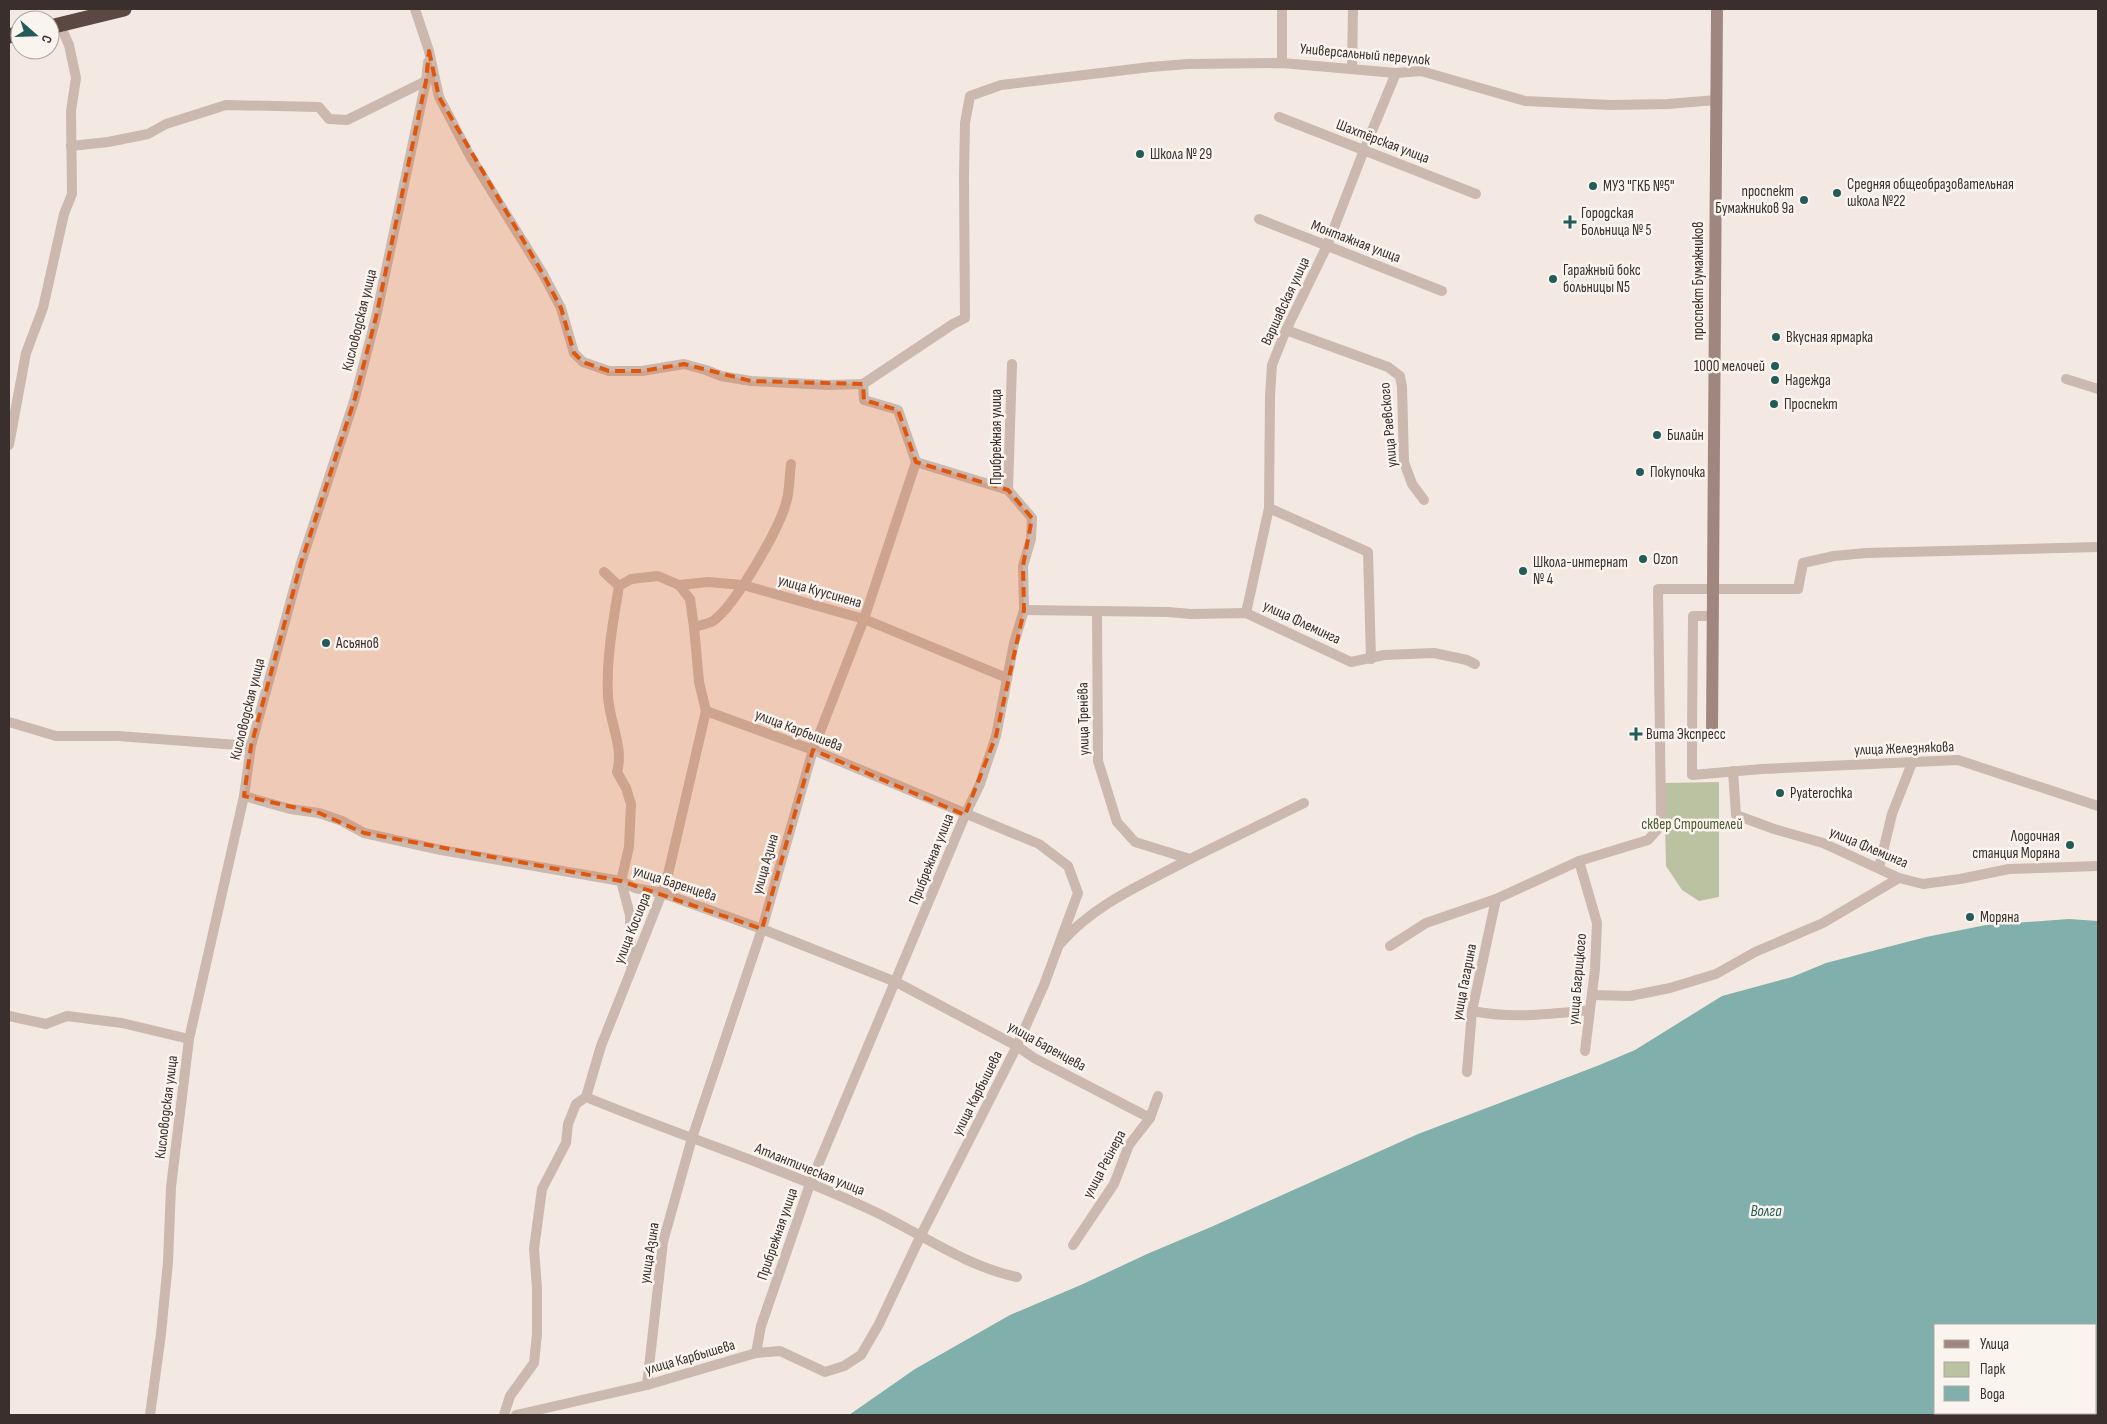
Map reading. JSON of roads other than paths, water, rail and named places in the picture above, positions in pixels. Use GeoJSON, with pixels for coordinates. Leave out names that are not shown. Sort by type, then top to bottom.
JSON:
{"type":"FeatureCollection","features":[{"type":"Feature","properties":{"kind":"highway"},"geometry":{"type":"LineString","coordinates":[[60,25],[124,9]]}},
{"type":"Feature","properties":{"kind":"street"},"geometry":{"type":"LineString","coordinates":[[415,9],[429,51],[439,97],[470,156],[543,274],[561,308],[574,353],[583,362],[609,371],[642,371],[684,364],[721,376],[751,381],[828,385],[863,384],[864,400],[898,410],[916,462],[1008,490]]}},
{"type":"Feature","properties":{"kind":"street"},"geometry":{"type":"LineString","coordinates":[[1282,9],[1282,62]]}},
{"type":"Feature","properties":{"kind":"street"},"geometry":{"type":"LineString","coordinates":[[1352,68],[1353,9]]}},
{"type":"Feature","properties":{"kind":"street","name":"проспект Бумажников"},"geometry":{"type":"LineString","coordinates":[[1712,734],[1716,9]]}},
{"type":"Feature","properties":{"kind":"street"},"geometry":{"type":"LineString","coordinates":[[9,445],[26,353],[43,308],[64,214],[72,194],[72,111],[76,78],[69,45],[60,33]]}},
{"type":"Feature","properties":{"kind":"street","name":"Кисловодская улица"},"geometry":{"type":"LineString","coordinates":[[150,1415],[163,1316],[168,1262],[171,1187],[189,1039],[244,796],[251,746],[301,563],[355,398],[376,317],[426,81],[429,51]]}},
{"type":"Feature","properties":{"kind":"street","name":"Универсальный переулок"},"geometry":{"type":"LineString","coordinates":[[863,384],[966,318],[965,123],[970,96],[1001,85],[1188,64],[1282,62],[1396,73],[1421,71],[1525,101],[1620,105],[1716,100]]}},
{"type":"Feature","properties":{"kind":"street","name":"Варшавская улица"},"geometry":{"type":"LineString","coordinates":[[1246,613],[1269,508],[1272,365],[1286,330],[1327,246],[1396,73]]}},
{"type":"Feature","properties":{"kind":"street"},"geometry":{"type":"LineString","coordinates":[[71,146],[108,142],[148,134],[166,124],[226,105],[319,107],[329,119],[347,120],[426,81]]}},
{"type":"Feature","properties":{"kind":"street","name":"Шахтёрская улица"},"geometry":{"type":"LineString","coordinates":[[1278,117],[1476,194]]}},
{"type":"Feature","properties":{"kind":"street","name":"Монтажная улица"},"geometry":{"type":"LineString","coordinates":[[1259,219],[1442,291]]}},
{"type":"Feature","properties":{"kind":"street","name":"улица Раевского"},"geometry":{"type":"LineString","coordinates":[[1286,330],[1388,367],[1400,376],[1404,462],[1412,484],[1424,500]]}},
{"type":"Feature","properties":{"kind":"street","name":"Прибрежная улица"},"geometry":{"type":"LineString","coordinates":[[756,1353],[761,1326],[810,1184],[965,815],[980,784],[996,736],[1014,643],[1024,610],[1023,566],[1031,539],[1032,518],[1008,490],[1012,364]]}},
{"type":"Feature","properties":{"kind":"street"},"geometry":{"type":"LineString","coordinates":[[2066,378],[2098,388]]}},
{"type":"Feature","properties":{"kind":"street","name":"улица Азина"},"geometry":{"type":"LineString","coordinates":[[648,1385],[663,1242],[692,1138],[762,929],[813,750],[864,619],[916,462]]}},
{"type":"Feature","properties":{"kind":"street"},"geometry":{"type":"LineString","coordinates":[[694,627],[712,621],[743,585],[777,528],[787,502],[790,464]]}},
{"type":"Feature","properties":{"kind":"street"},"geometry":{"type":"LineString","coordinates":[[1269,508],[1368,552],[1370,659]]}},
{"type":"Feature","properties":{"kind":"street"},"geometry":{"type":"LineString","coordinates":[[1390,946],[1426,924],[1496,899],[1579,862],[1648,840],[1657,830],[1661,814],[1658,589],[1798,589],[1803,563],[1834,556],[1866,553],[2098,547]]}},
{"type":"Feature","properties":{"kind":"street"},"geometry":{"type":"LineString","coordinates":[[604,572],[619,586]]}},
{"type":"Feature","properties":{"kind":"street"},"geometry":{"type":"LineString","coordinates":[[619,586],[631,579],[658,576],[679,586]]}},
{"type":"Feature","properties":{"kind":"street","name":"улица Куусинена"},"geometry":{"type":"LineString","coordinates":[[679,586],[708,582],[743,585],[864,619],[1007,678]]}},
{"type":"Feature","properties":{"kind":"street"},"geometry":{"type":"LineString","coordinates":[[619,586],[612,628],[608,696],[612,726],[620,752],[616,772],[626,788],[631,804],[629,847],[621,881],[630,915],[632,955],[630,975]]}},
{"type":"Feature","properties":{"kind":"street","name":"улица Косиора"},"geometry":{"type":"LineString","coordinates":[[504,1415],[510,1396],[534,1363],[537,1334],[537,1288],[534,1249],[542,1190],[566,1143],[568,1124],[576,1104],[586,1097],[602,1046],[662,893],[706,711],[699,682],[690,599],[679,586]]}},
{"type":"Feature","properties":{"kind":"street","name":"улица Флеминга"},"geometry":{"type":"LineString","coordinates":[[1024,610],[1191,614],[1246,613],[1351,662],[1384,655],[1434,653],[1467,660],[1475,664]]}},
{"type":"Feature","properties":{"kind":"street","name":"улица Тренёва"},"geometry":{"type":"LineString","coordinates":[[1097,612],[1098,761],[1117,822],[1135,842],[1190,860]]}},
{"type":"Feature","properties":{"kind":"street"},"geometry":{"type":"LineString","coordinates":[[1712,734],[1692,734],[1694,616],[1714,616]]}},
{"type":"Feature","properties":{"kind":"street","name":"улица Карбышева"},"geometry":{"type":"LineString","coordinates":[[516,1415],[648,1385],[756,1353],[780,1351],[824,1372],[844,1366],[861,1355],[879,1324],[921,1235],[1017,1046],[1044,985],[1078,893],[1068,866],[1039,844],[965,815],[813,750],[706,711]]}},
{"type":"Feature","properties":{"kind":"street"},"geometry":{"type":"LineString","coordinates":[[9,722],[56,736],[118,736],[251,746]]}},
{"type":"Feature","properties":{"kind":"street","name":"улица Железнякова"},"geometry":{"type":"LineString","coordinates":[[1692,734],[1692,775],[1733,771],[1958,760],[2098,806]]}},
{"type":"Feature","properties":{"kind":"street"},"geometry":{"type":"LineString","coordinates":[[1878,868],[1892,814],[1912,763]]}},
{"type":"Feature","properties":{"kind":"street","name":"улица Флеминга"},"geometry":{"type":"LineString","coordinates":[[1733,771],[1736,815],[1774,829],[1823,843],[1899,878],[1923,884],[2009,869],[2098,866]]}},
{"type":"Feature","properties":{"kind":"street","name":"улица Баренцева"},"geometry":{"type":"LineString","coordinates":[[244,796],[290,809],[319,813],[342,821],[364,833],[440,850],[621,881],[635,888],[662,893],[762,929],[896,982],[1017,1046],[1034,1058],[1150,1118]]}},
{"type":"Feature","properties":{"kind":"street"},"geometry":{"type":"LineString","coordinates":[[1057,948],[1072,930],[1093,913],[1190,860],[1304,803]]}},
{"type":"Feature","properties":{"kind":"street","name":"улица Багрицкого"},"geometry":{"type":"LineString","coordinates":[[1579,862],[1597,923],[1592,995],[1585,1051]]}},
{"type":"Feature","properties":{"kind":"street"},"geometry":{"type":"LineString","coordinates":[[1592,995],[1630,996],[1670,988],[1716,974],[1755,952],[1823,924],[1899,878]]}},
{"type":"Feature","properties":{"kind":"street","name":"улица Гагарина"},"geometry":{"type":"LineString","coordinates":[[1467,1072],[1472,1011],[1496,899]]}},
{"type":"Feature","properties":{"kind":"street"},"geometry":{"type":"LineString","coordinates":[[1472,1011],[1493,1016],[1523,1016],[1590,1010]]}},
{"type":"Feature","properties":{"kind":"street"},"geometry":{"type":"LineString","coordinates":[[9,1016],[46,1024],[67,1016],[122,1023],[189,1039]]}},
{"type":"Feature","properties":{"kind":"street","name":"улица Рейнера"},"geometry":{"type":"LineString","coordinates":[[1073,1245],[1114,1184],[1129,1145],[1150,1118],[1158,1096]]}},
{"type":"Feature","properties":{"kind":"street","name":"Атлантическая улица"},"geometry":{"type":"LineString","coordinates":[[586,1097],[870,1209],[921,1235],[933,1244],[998,1273],[1017,1277]]}},
{"type":"Feature","properties":{"kind":"water","name":"Волга"},"geometry":{"type":"Polygon","coordinates":[[[2069,919],[2098,921],[2098,1415],[849,1415],[915,1369],[1010,1315],[1418,1134],[1635,1050],[1722,996],[1792,977],[1826,963],[1926,937],[1986,925],[2069,919]]]}},
{"type":"Feature","properties":{"kind":"place","name":"Школа № 29"},"geometry":{"type":"Point","coordinates":[1140,154]}},
{"type":"Feature","properties":{"kind":"place","name":"МУЗ \"ГКБ №5\""},"geometry":{"type":"Point","coordinates":[1593,186]}},
{"type":"Feature","properties":{"kind":"place","name":"Средняя общеобразовательная школа №22"},"geometry":{"type":"Point","coordinates":[1837,193]}},
{"type":"Feature","properties":{"kind":"place","name":"проспект Бумажников 9а"},"geometry":{"type":"Point","coordinates":[1804,200]}},
{"type":"Feature","properties":{"kind":"place","name":"Городская Больница № 5"},"geometry":{"type":"Point","coordinates":[1570,222]}},
{"type":"Feature","properties":{"kind":"place","name":"Гаражный бокс больницы N5"},"geometry":{"type":"Point","coordinates":[1553,279]}},
{"type":"Feature","properties":{"kind":"place","name":"Вкусная ярмарка"},"geometry":{"type":"Point","coordinates":[1776,337]}},
{"type":"Feature","properties":{"kind":"place","name":"1000 мелочей"},"geometry":{"type":"Point","coordinates":[1775,366]}},
{"type":"Feature","properties":{"kind":"place","name":"Надежда"},"geometry":{"type":"Point","coordinates":[1775,380]}},
{"type":"Feature","properties":{"kind":"place","name":"Проспект"},"geometry":{"type":"Point","coordinates":[1774,404]}},
{"type":"Feature","properties":{"kind":"place","name":"Билайн"},"geometry":{"type":"Point","coordinates":[1657,435]}},
{"type":"Feature","properties":{"kind":"place","name":"Покупочка"},"geometry":{"type":"Point","coordinates":[1640,472]}},
{"type":"Feature","properties":{"kind":"place","name":"Ozon"},"geometry":{"type":"Point","coordinates":[1643,559]}},
{"type":"Feature","properties":{"kind":"place","name":"Школа-интернат № 4"},"geometry":{"type":"Point","coordinates":[1523,571]}},
{"type":"Feature","properties":{"kind":"place","name":"Асьянов"},"geometry":{"type":"Point","coordinates":[326,643]}},
{"type":"Feature","properties":{"kind":"place","name":"Вита Экспресс"},"geometry":{"type":"Point","coordinates":[1636,734]}},
{"type":"Feature","properties":{"kind":"place","name":"Pyaterochka"},"geometry":{"type":"Point","coordinates":[1780,793]}},
{"type":"Feature","properties":{"kind":"place","name":"Лодочная станция Моряна"},"geometry":{"type":"Point","coordinates":[2070,845]}},
{"type":"Feature","properties":{"kind":"place","name":"Моряна"},"geometry":{"type":"Point","coordinates":[1970,917]}},
{"type":"Feature","properties":{"kind":"park label","name":"сквер Строителей"},"geometry":{"type":"Point","coordinates":[1692,824]}}]}
